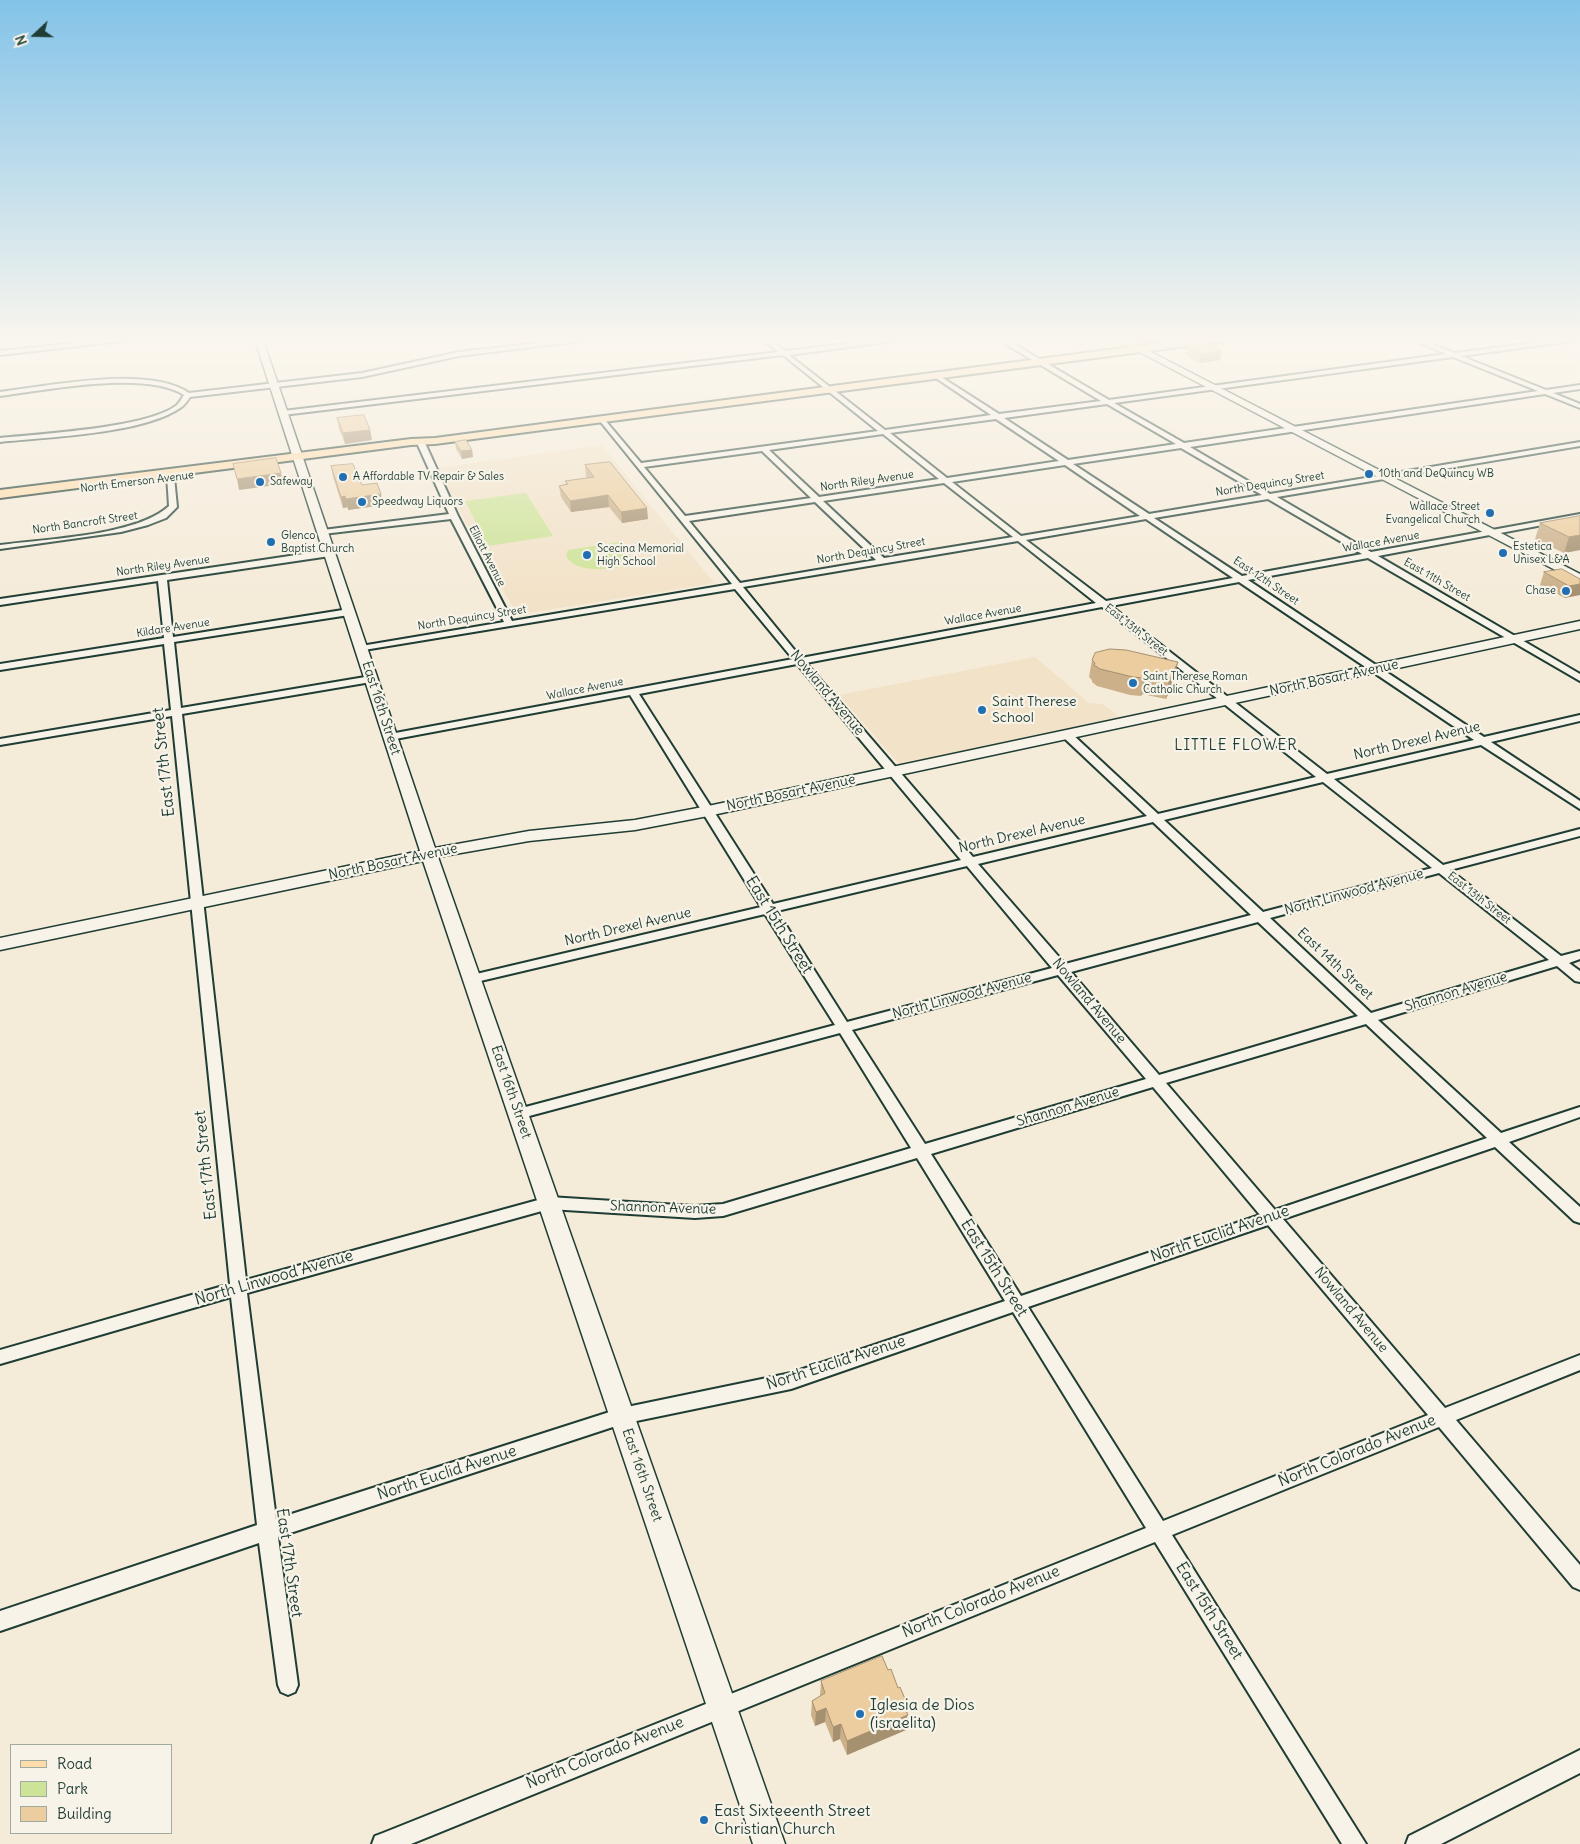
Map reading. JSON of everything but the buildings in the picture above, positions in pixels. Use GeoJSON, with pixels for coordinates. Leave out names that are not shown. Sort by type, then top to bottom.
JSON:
{"type":"FeatureCollection","features":[{"type":"Feature","properties":{"kind":"main road","name":"East 16th Street"},"geometry":{"type":"LineString","coordinates":[[286,423],[429,854],[769,1844]]}},
{"type":"Feature","properties":{"kind":"main road","name":"North Emerson Avenue"},"geometry":{"type":"LineString","coordinates":[[0,494],[414,447],[422,443],[578,423]]}},
{"type":"Feature","properties":{"kind":"main road"},"geometry":{"type":"LineString","coordinates":[[1280,423],[1580,579]]}},
{"type":"Feature","properties":{"kind":"main road","name":"North Emerson Avenue"},"geometry":{"type":"LineString","coordinates":[[0,499],[170,478],[299,459]]}},
{"type":"Feature","properties":{"kind":"main road","name":"North Bosart Avenue"},"geometry":{"type":"LineString","coordinates":[[0,944],[512,838],[634,825],[708,811],[1580,625]]}},
{"type":"Feature","properties":{"kind":"street"},"geometry":{"type":"LineString","coordinates":[[0,440],[133,423]]}},
{"type":"Feature","properties":{"kind":"street","name":"Nowland Avenue"},"geometry":{"type":"LineString","coordinates":[[605,423],[799,660],[1580,1580]]}},
{"type":"Feature","properties":{"kind":"street","name":"East 13th Street"},"geometry":{"type":"LineString","coordinates":[[871,423],[1580,978]]}},
{"type":"Feature","properties":{"kind":"street"},"geometry":{"type":"LineString","coordinates":[[639,465],[955,423]]}},
{"type":"Feature","properties":{"kind":"street","name":"East 12th Street"},"geometry":{"type":"LineString","coordinates":[[1008,423],[1580,806]]}},
{"type":"Feature","properties":{"kind":"street","name":"East 11th Street"},"geometry":{"type":"LineString","coordinates":[[1144,423],[1580,678]]}},
{"type":"Feature","properties":{"kind":"street","name":"North Riley Avenue"},"geometry":{"type":"LineString","coordinates":[[684,519],[1336,423]]}},
{"type":"Feature","properties":{"kind":"street","name":"Elliott Avenue"},"geometry":{"type":"LineString","coordinates":[[422,443],[454,516],[509,624]]}},
{"type":"Feature","properties":{"kind":"street","name":"North Dequincy Street"},"geometry":{"type":"LineString","coordinates":[[362,649],[1148,516],[1385,477],[1395,478],[1580,444]]}},
{"type":"Feature","properties":{"kind":"street","name":"North Dequincy Street"},"geometry":{"type":"LineString","coordinates":[[1522,455],[1580,448]]}},
{"type":"Feature","properties":{"kind":"street"},"geometry":{"type":"LineString","coordinates":[[764,449],[883,562]]}},
{"type":"Feature","properties":{"kind":"street","name":"North Bancroft Street"},"geometry":{"type":"LineString","coordinates":[[0,547],[131,529],[155,522],[174,507],[170,478]]}},
{"type":"Feature","properties":{"kind":"street"},"geometry":{"type":"LineString","coordinates":[[323,532],[454,516]]}},
{"type":"Feature","properties":{"kind":"street","name":"Wallace Avenue"},"geometry":{"type":"LineString","coordinates":[[390,737],[1580,516]]}},
{"type":"Feature","properties":{"kind":"street","name":"North Riley Avenue"},"geometry":{"type":"LineString","coordinates":[[0,602],[330,553]]}},
{"type":"Feature","properties":{"kind":"street","name":"East 17th Street"},"geometry":{"type":"LineString","coordinates":[[162,578],[238,1288],[267,1531],[288,1685]]}},
{"type":"Feature","properties":{"kind":"street","name":"Kildare Avenue"},"geometry":{"type":"LineString","coordinates":[[0,667],[349,612]]}},
{"type":"Feature","properties":{"kind":"street"},"geometry":{"type":"LineString","coordinates":[[0,742],[372,679]]}},
{"type":"Feature","properties":{"kind":"street","name":"East 15th Street"},"geometry":{"type":"LineString","coordinates":[[633,692],[1356,1844]]}},
{"type":"Feature","properties":{"kind":"street","name":"North Drexel Avenue"},"geometry":{"type":"LineString","coordinates":[[472,979],[1580,718]]}},
{"type":"Feature","properties":{"kind":"street","name":"East 14th Street"},"geometry":{"type":"LineString","coordinates":[[1067,735],[1580,1217]]}},
{"type":"Feature","properties":{"kind":"street","name":"North Linwood Avenue"},"geometry":{"type":"LineString","coordinates":[[518,1114],[1580,832]]}},
{"type":"Feature","properties":{"kind":"street","name":"Shannon Avenue"},"geometry":{"type":"LineString","coordinates":[[548,1202],[715,1212],[1580,955]]}},
{"type":"Feature","properties":{"kind":"street","name":"North Euclid Avenue"},"geometry":{"type":"LineString","coordinates":[[0,1621],[267,1531],[622,1416],[791,1381],[1580,1112]]}},
{"type":"Feature","properties":{"kind":"street","name":"North Linwood Avenue"},"geometry":{"type":"LineString","coordinates":[[0,1357],[238,1288],[548,1202]]}},
{"type":"Feature","properties":{"kind":"street","name":"North Colorado Avenue"},"geometry":{"type":"LineString","coordinates":[[383,1844],[1580,1362]]}},
{"type":"Feature","properties":{"kind":"street"},"geometry":{"type":"LineString","coordinates":[[1417,1844],[1580,1761]]}},
{"type":"Feature","properties":{"kind":"shaded area","name":"Scecina Memorial High School"},"geometry":{"type":"Polygon","coordinates":[[[602,445],[714,583],[517,615],[436,468],[602,445]]]}},
{"type":"Feature","properties":{"kind":"shaded area","name":"Saint Therese School"},"geometry":{"type":"Polygon","coordinates":[[[1035,657],[1089,703],[1103,704],[1119,717],[899,764],[839,695],[1035,657]]]}},
{"type":"Feature","properties":{"kind":"green space"},"geometry":{"type":"Polygon","coordinates":[[[526,493],[553,536],[488,546],[465,501],[526,493]]]}},
{"type":"Feature","properties":{"kind":"green space"},"geometry":{"type":"Polygon","coordinates":[[[620,542],[635,563],[608,569],[587,568],[571,562],[566,555],[568,550],[620,542]]]}},
{"type":"Feature","properties":{"kind":"place","name":"10th and DeQuincy WB"},"geometry":{"type":"Point","coordinates":[1369,474]}},
{"type":"Feature","properties":{"kind":"place","name":"A Affordable TV Repair & Sales"},"geometry":{"type":"Point","coordinates":[343,477]}},
{"type":"Feature","properties":{"kind":"place","name":"Safeway"},"geometry":{"type":"Point","coordinates":[260,482]}},
{"type":"Feature","properties":{"kind":"place","name":"Speedway Liquors"},"geometry":{"type":"Point","coordinates":[362,502]}},
{"type":"Feature","properties":{"kind":"place","name":"Wallace Street Evangelical Church"},"geometry":{"type":"Point","coordinates":[1490,513]}},
{"type":"Feature","properties":{"kind":"place","name":"Glenco Baptist Church"},"geometry":{"type":"Point","coordinates":[271,542]}},
{"type":"Feature","properties":{"kind":"place","name":"Estetica Unisex L&A"},"geometry":{"type":"Point","coordinates":[1503,553]}},
{"type":"Feature","properties":{"kind":"place","name":"Scecina Memorial High School"},"geometry":{"type":"Point","coordinates":[587,555]}},
{"type":"Feature","properties":{"kind":"place","name":"Chase"},"geometry":{"type":"Point","coordinates":[1566,591]}},
{"type":"Feature","properties":{"kind":"place","name":"Saint Therese Roman Catholic Church"},"geometry":{"type":"Point","coordinates":[1133,683]}},
{"type":"Feature","properties":{"kind":"place","name":"Saint Therese School"},"geometry":{"type":"Point","coordinates":[982,710]}},
{"type":"Feature","properties":{"kind":"place","name":"Iglesia de Dios (israelita)"},"geometry":{"type":"Point","coordinates":[860,1714]}},
{"type":"Feature","properties":{"kind":"place","name":"East Sixteeenth Street Christian Church"},"geometry":{"type":"Point","coordinates":[704,1820]}},
{"type":"Feature","properties":{"kind":"district","name":"LITTLE FLOWER"},"geometry":{"type":"Point","coordinates":[1236,746]}}]}
